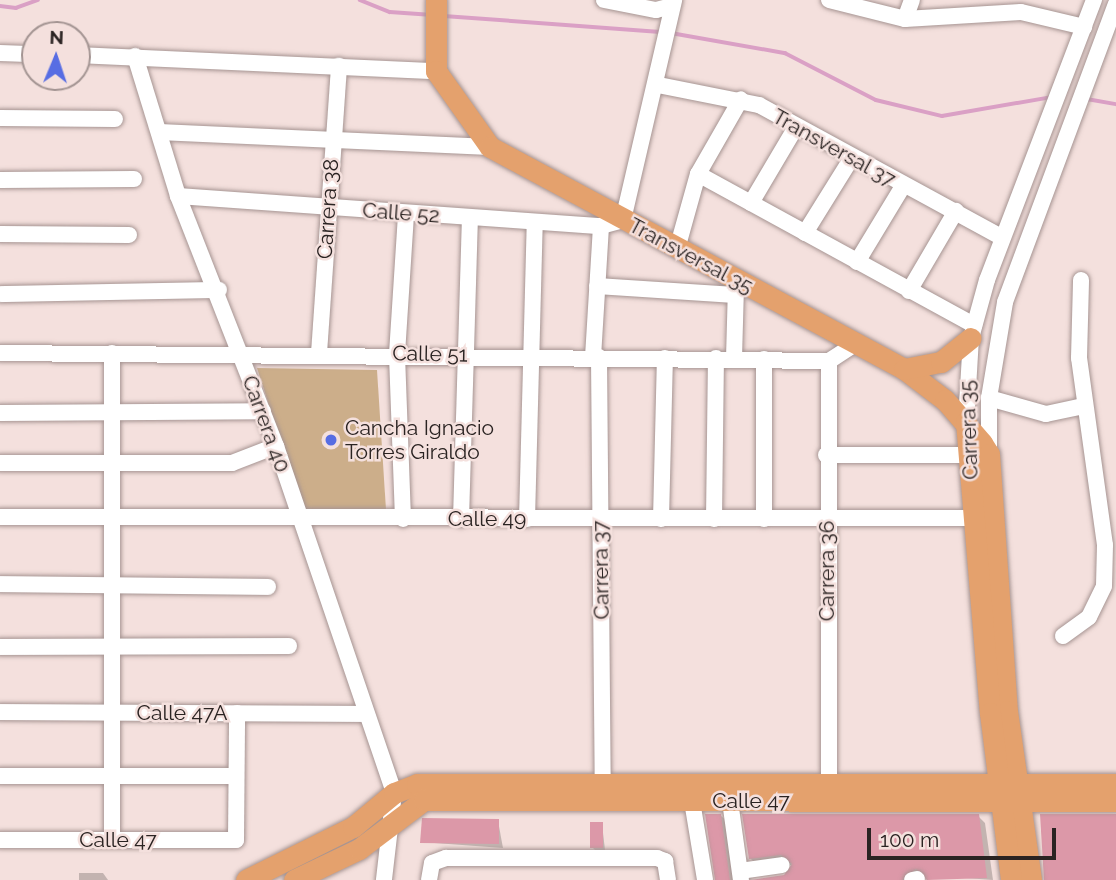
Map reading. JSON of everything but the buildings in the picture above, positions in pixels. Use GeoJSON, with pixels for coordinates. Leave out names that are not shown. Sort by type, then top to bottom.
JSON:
{"type":"FeatureCollection","features":[{"type":"Feature","properties":{"kind":"main road"},"geometry":{"type":"LineString","coordinates":[[436,0],[436,71]]}},
{"type":"Feature","properties":{"kind":"main road","name":"Transversal 35"},"geometry":{"type":"LineString","coordinates":[[436,71],[490,147],[677,249],[736,288],[904,369],[966,422],[989,454]]}},
{"type":"Feature","properties":{"kind":"main road"},"geometry":{"type":"LineString","coordinates":[[904,369],[941,362],[973,332]]}},
{"type":"Feature","properties":{"kind":"main road","name":"Carrera 35"},"geometry":{"type":"LineString","coordinates":[[966,422],[974,518],[1009,792],[1031,880]]}},
{"type":"Feature","properties":{"kind":"main road","name":"Carrera 35"},"geometry":{"type":"LineString","coordinates":[[989,454],[1009,792],[1011,880]]}},
{"type":"Feature","properties":{"kind":"main road","name":"Calle 47"},"geometry":{"type":"LineString","coordinates":[[294,880],[359,849],[392,819],[432,799],[690,792],[829,782],[1116,801]]}},
{"type":"Feature","properties":{"kind":"main road","name":"Calle 47"},"geometry":{"type":"LineString","coordinates":[[394,793],[417,785],[603,783],[690,792],[730,801],[1009,792],[1116,784]]}},
{"type":"Feature","properties":{"kind":"main road"},"geometry":{"type":"LineString","coordinates":[[246,880],[353,827],[394,793]]}},
{"type":"Feature","properties":{"kind":"street"},"geometry":{"type":"LineString","coordinates":[[604,0],[656,10],[672,9],[658,85],[623,220]]}},
{"type":"Feature","properties":{"kind":"street"},"geometry":{"type":"LineString","coordinates":[[829,0],[905,19],[964,6],[1023,6],[1084,27]]}},
{"type":"Feature","properties":{"kind":"street"},"geometry":{"type":"LineString","coordinates":[[905,19],[912,0]]}},
{"type":"Feature","properties":{"kind":"street","name":"Carrera 35"},"geometry":{"type":"LineString","coordinates":[[966,422],[973,332],[1001,237],[1094,0]]}},
{"type":"Feature","properties":{"kind":"street","name":"Carrera 35"},"geometry":{"type":"LineString","coordinates":[[989,454],[989,398],[1005,302],[1074,105],[1116,4]]}},
{"type":"Feature","properties":{"kind":"street"},"geometry":{"type":"LineString","coordinates":[[0,53],[21,54]]}},
{"type":"Feature","properties":{"kind":"street"},"geometry":{"type":"LineString","coordinates":[[91,55],[436,71]]}},
{"type":"Feature","properties":{"kind":"street","name":"Carrera 40"},"geometry":{"type":"LineString","coordinates":[[135,56],[178,196],[219,290],[276,446],[298,518],[394,793]]}},
{"type":"Feature","properties":{"kind":"street","name":"Carrera 38"},"geometry":{"type":"LineString","coordinates":[[319,353],[339,66]]}},
{"type":"Feature","properties":{"kind":"street","name":"Transversal 37"},"geometry":{"type":"LineString","coordinates":[[658,85],[741,100],[1001,237]]}},
{"type":"Feature","properties":{"kind":"street"},"geometry":{"type":"LineString","coordinates":[[677,249],[698,174],[741,100]]}},
{"type":"Feature","properties":{"kind":"street"},"geometry":{"type":"LineString","coordinates":[[0,118],[115,119]]}},
{"type":"Feature","properties":{"kind":"street"},"geometry":{"type":"LineString","coordinates":[[751,203],[796,127]]}},
{"type":"Feature","properties":{"kind":"street"},"geometry":{"type":"LineString","coordinates":[[159,132],[333,142],[490,147]]}},
{"type":"Feature","properties":{"kind":"street"},"geometry":{"type":"LineString","coordinates":[[805,233],[851,159]]}},
{"type":"Feature","properties":{"kind":"street"},"geometry":{"type":"LineString","coordinates":[[698,174],[909,291],[973,332]]}},
{"type":"Feature","properties":{"kind":"street"},"geometry":{"type":"LineString","coordinates":[[0,180],[134,179]]}},
{"type":"Feature","properties":{"kind":"street"},"geometry":{"type":"LineString","coordinates":[[857,262],[903,186]]}},
{"type":"Feature","properties":{"kind":"street","name":"Calle 52"},"geometry":{"type":"LineString","coordinates":[[178,196],[328,209],[601,226],[623,220]]}},
{"type":"Feature","properties":{"kind":"street"},"geometry":{"type":"LineString","coordinates":[[909,291],[956,211]]}},
{"type":"Feature","properties":{"kind":"street"},"geometry":{"type":"LineString","coordinates":[[403,519],[397,354],[406,214]]}},
{"type":"Feature","properties":{"kind":"street"},"geometry":{"type":"LineString","coordinates":[[461,519],[463,355],[470,218]]}},
{"type":"Feature","properties":{"kind":"street"},"geometry":{"type":"LineString","coordinates":[[527,519],[528,356],[535,222]]}},
{"type":"Feature","properties":{"kind":"street","name":"Carrera 37"},"geometry":{"type":"LineString","coordinates":[[601,226],[596,357],[601,519],[603,783]]}},
{"type":"Feature","properties":{"kind":"street"},"geometry":{"type":"LineString","coordinates":[[0,234],[129,235]]}},
{"type":"Feature","properties":{"kind":"street"},"geometry":{"type":"LineString","coordinates":[[1063,636],[1089,617],[1104,586],[1105,545],[1084,406],[1081,280]]}},
{"type":"Feature","properties":{"kind":"street"},"geometry":{"type":"LineString","coordinates":[[597,286],[736,288],[734,358]]}},
{"type":"Feature","properties":{"kind":"street"},"geometry":{"type":"LineString","coordinates":[[1,294],[219,290]]}},
{"type":"Feature","properties":{"kind":"street"},"geometry":{"type":"LineString","coordinates":[[829,361],[854,345]]}},
{"type":"Feature","properties":{"kind":"street","name":"Calle 51"},"geometry":{"type":"LineString","coordinates":[[0,353],[319,353],[829,361]]}},
{"type":"Feature","properties":{"kind":"street"},"geometry":{"type":"LineString","coordinates":[[112,353],[109,647],[112,840]]}},
{"type":"Feature","properties":{"kind":"street"},"geometry":{"type":"LineString","coordinates":[[661,519],[664,358]]}},
{"type":"Feature","properties":{"kind":"street"},"geometry":{"type":"LineString","coordinates":[[714,519],[716,358]]}},
{"type":"Feature","properties":{"kind":"street"},"geometry":{"type":"LineString","coordinates":[[764,359],[764,519]]}},
{"type":"Feature","properties":{"kind":"street","name":"Carrera 36"},"geometry":{"type":"LineString","coordinates":[[829,361],[829,782]]}},
{"type":"Feature","properties":{"kind":"street"},"geometry":{"type":"LineString","coordinates":[[989,398],[1046,414],[1084,406]]}},
{"type":"Feature","properties":{"kind":"street"},"geometry":{"type":"LineString","coordinates":[[0,413],[262,411]]}},
{"type":"Feature","properties":{"kind":"street"},"geometry":{"type":"LineString","coordinates":[[0,463],[232,463],[276,446]]}},
{"type":"Feature","properties":{"kind":"street"},"geometry":{"type":"LineString","coordinates":[[827,455],[967,455]]}},
{"type":"Feature","properties":{"kind":"street","name":"Calle 49"},"geometry":{"type":"LineString","coordinates":[[0,517],[974,518]]}},
{"type":"Feature","properties":{"kind":"street"},"geometry":{"type":"LineString","coordinates":[[0,584],[268,587]]}},
{"type":"Feature","properties":{"kind":"street"},"geometry":{"type":"LineString","coordinates":[[0,647],[289,646]]}},
{"type":"Feature","properties":{"kind":"street","name":"Calle 47A"},"geometry":{"type":"LineString","coordinates":[[0,712],[365,714]]}},
{"type":"Feature","properties":{"kind":"street"},"geometry":{"type":"LineString","coordinates":[[0,776],[236,776],[237,713]]}},
{"type":"Feature","properties":{"kind":"street","name":"Calle 47"},"geometry":{"type":"LineString","coordinates":[[0,840],[236,840],[236,776]]}},
{"type":"Feature","properties":{"kind":"street"},"geometry":{"type":"LineString","coordinates":[[690,792],[705,880]]}},
{"type":"Feature","properties":{"kind":"street"},"geometry":{"type":"LineString","coordinates":[[384,880],[394,793]]}},
{"type":"Feature","properties":{"kind":"street"},"geometry":{"type":"LineString","coordinates":[[730,801],[740,876],[782,865]]}},
{"type":"Feature","properties":{"kind":"street"},"geometry":{"type":"LineString","coordinates":[[429,880],[432,863],[446,858],[657,858],[665,861],[668,880]]}},
{"type":"Feature","properties":{"kind":"street"},"geometry":{"type":"LineString","coordinates":[[912,880],[917,879]]}},
{"type":"Feature","properties":{"kind":"shaded area","name":"Cancha Ignacio Torres Giraldo"},"geometry":{"type":"Polygon","coordinates":[[[257,368],[377,370],[386,510],[303,510],[257,368]]]}},
{"type":"Feature","properties":{"kind":"waterway"},"geometry":{"type":"LineString","coordinates":[[0,6],[16,8],[38,0]]}},
{"type":"Feature","properties":{"kind":"waterway"},"geometry":{"type":"LineString","coordinates":[[360,0],[390,12],[429,15]]}},
{"type":"Feature","properties":{"kind":"waterway"},"geometry":{"type":"LineString","coordinates":[[444,16],[663,32]]}},
{"type":"Feature","properties":{"kind":"waterway"},"geometry":{"type":"LineString","coordinates":[[671,33],[785,53],[876,100],[942,116],[1052,97]]}},
{"type":"Feature","properties":{"kind":"waterway"},"geometry":{"type":"LineString","coordinates":[[1087,99],[1116,104]]}},
{"type":"Feature","properties":{"kind":"place","name":"Cancha Ignacio Torres Giraldo"},"geometry":{"type":"Point","coordinates":[331,440]}}]}
